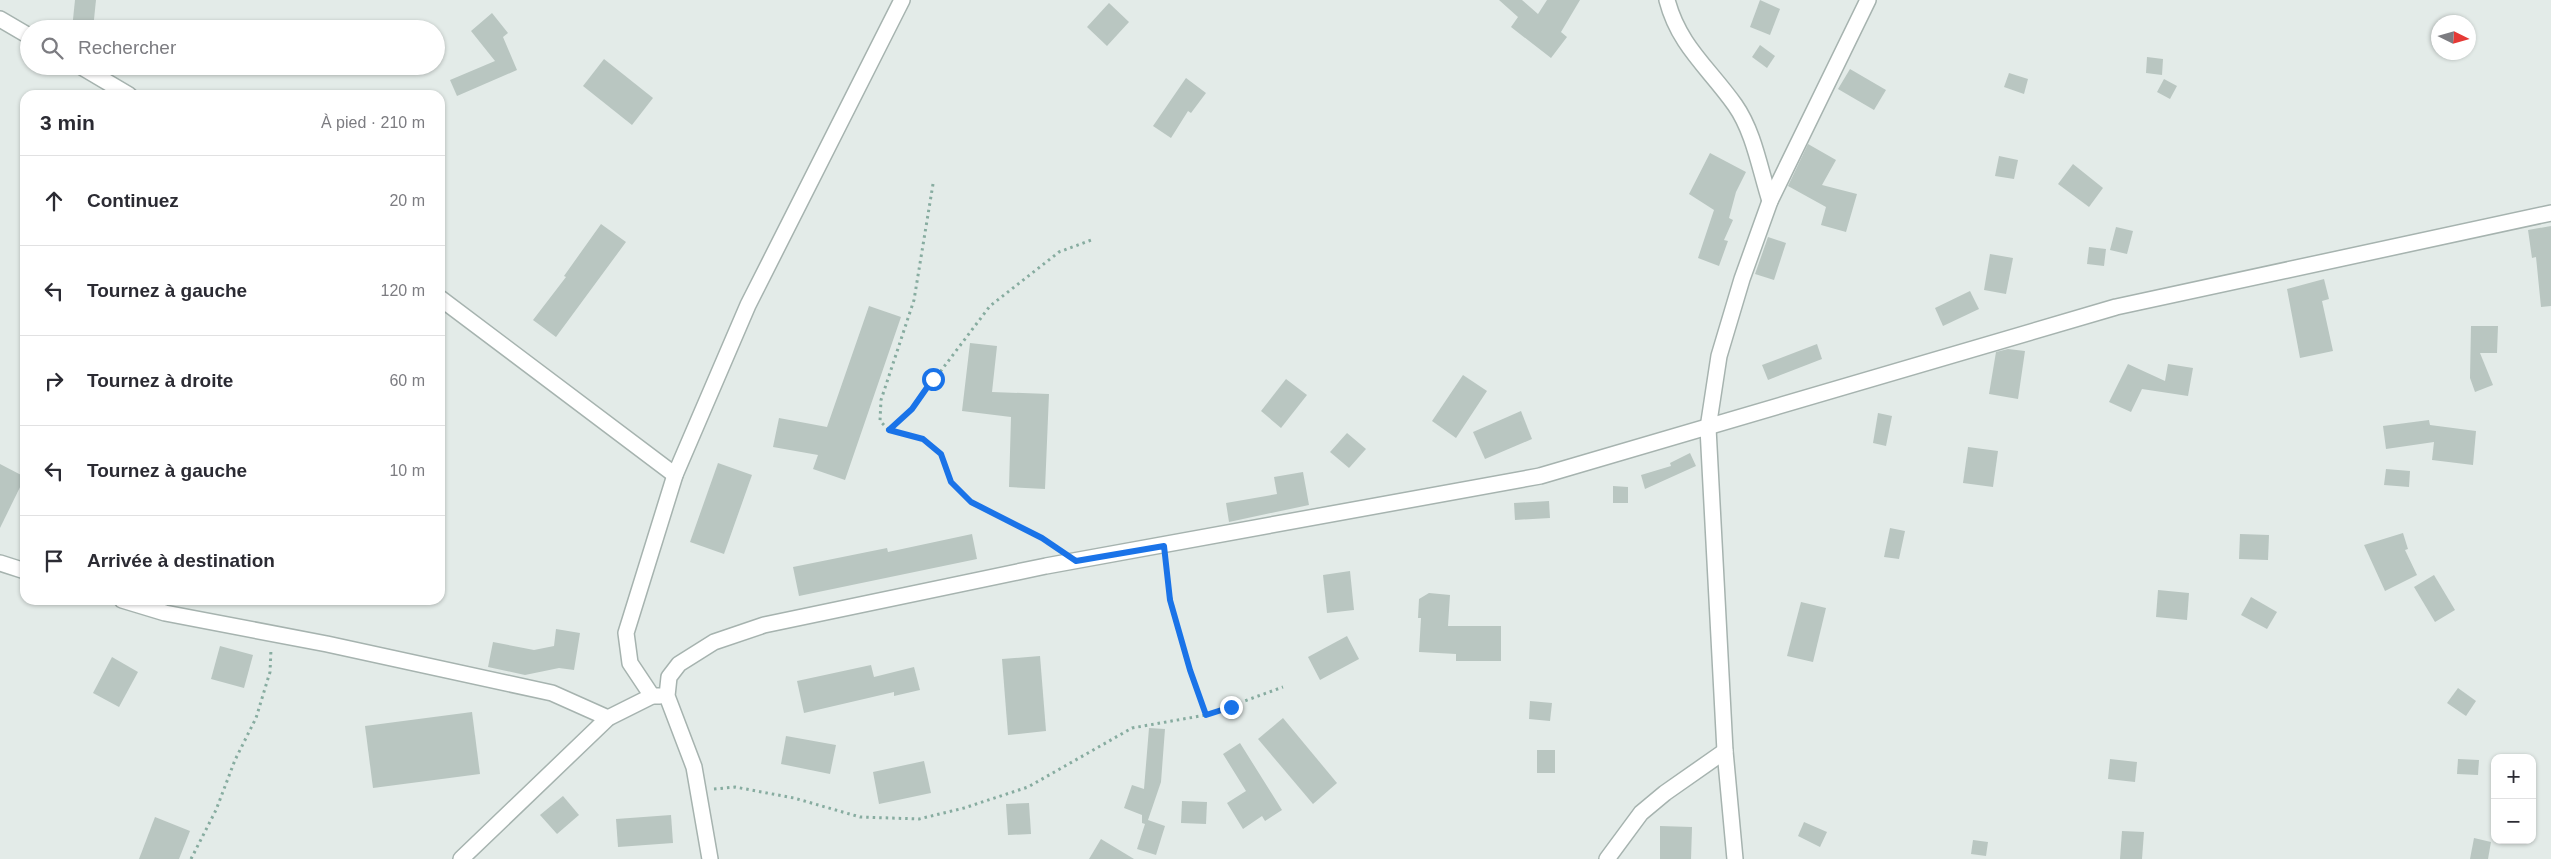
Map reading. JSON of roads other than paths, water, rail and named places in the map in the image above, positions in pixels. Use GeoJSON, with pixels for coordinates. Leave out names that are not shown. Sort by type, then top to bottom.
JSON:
{"type":"FeatureCollection","features":[{"type":"Feature","properties":{"kind":"street"},"geometry":{"type":"LineString","coordinates":[[710,859],[694,767],[659,696],[630,663],[626,633],[675,475],[748,305],[902,0]]}},
{"type":"Feature","properties":{"kind":"street"},"geometry":{"type":"LineString","coordinates":[[1667,0],[1682,40],[1734,105],[1745,123],[1770,201]]}},
{"type":"Feature","properties":{"kind":"street"},"geometry":{"type":"LineString","coordinates":[[1735,859],[1725,751],[1708,428],[1720,356],[1742,279],[1770,201],[1868,0]]}},
{"type":"Feature","properties":{"kind":"street"},"geometry":{"type":"LineString","coordinates":[[0,19],[20,31]]}},
{"type":"Feature","properties":{"kind":"street"},"geometry":{"type":"LineString","coordinates":[[95,75],[121,90]]}},
{"type":"Feature","properties":{"kind":"street"},"geometry":{"type":"LineString","coordinates":[[461,859],[608,718],[659,696],[669,677],[679,664],[714,642],[764,625],[1076,561],[1164,546],[1328,513],[1540,476],[2116,307],[2551,213]]}},
{"type":"Feature","properties":{"kind":"street"},"geometry":{"type":"LineString","coordinates":[[445,302],[675,475]]}},
{"type":"Feature","properties":{"kind":"street"},"geometry":{"type":"LineString","coordinates":[[0,563],[20,569]]}},
{"type":"Feature","properties":{"kind":"street"},"geometry":{"type":"LineString","coordinates":[[139,605],[165,613],[272,633],[552,693],[608,718]]}},
{"type":"Feature","properties":{"kind":"street"},"geometry":{"type":"LineString","coordinates":[[1608,859],[1641,813],[1725,751]]}}]}
